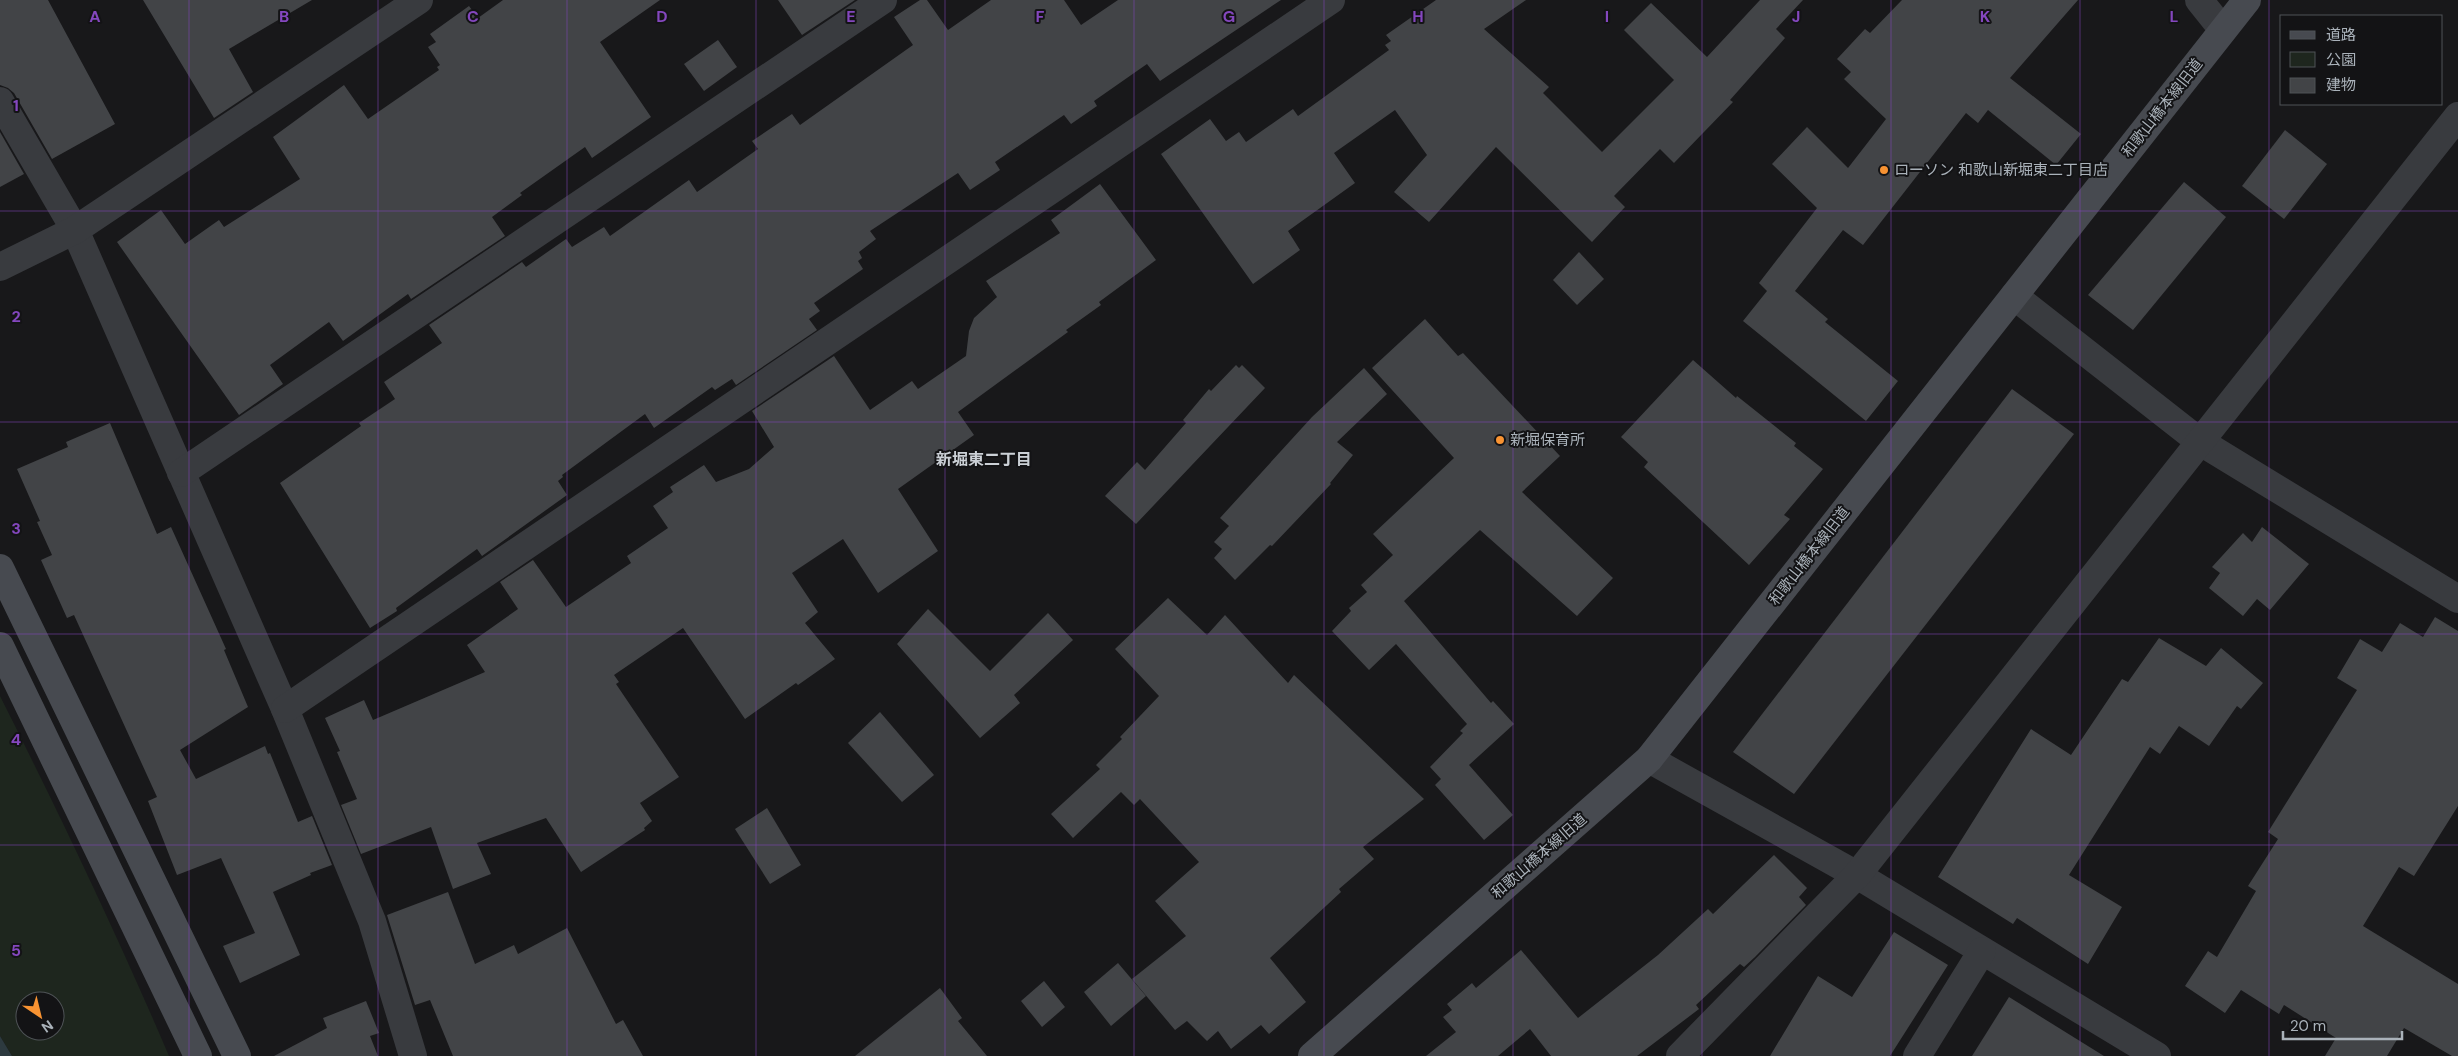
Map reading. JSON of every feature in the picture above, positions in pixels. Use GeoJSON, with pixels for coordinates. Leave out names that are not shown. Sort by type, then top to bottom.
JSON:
{"type":"FeatureCollection","features":[{"type":"Feature","properties":{"kind":"street"},"geometry":{"type":"LineString","coordinates":[[0,267],[75,230],[419,0]]}},
{"type":"Feature","properties":{"kind":"street"},"geometry":{"type":"LineString","coordinates":[[181,473],[884,0]]}},
{"type":"Feature","properties":{"kind":"street"},"geometry":{"type":"LineString","coordinates":[[285,709],[1331,0]]}},
{"type":"Feature","properties":{"kind":"street"},"geometry":{"type":"LineString","coordinates":[[2199,0],[2224,30]]}},
{"type":"Feature","properties":{"kind":"street","name":"和歌山橋本線旧道"},"geometry":{"type":"LineString","coordinates":[[1312,1056],[1649,759],[2247,0]]}},
{"type":"Feature","properties":{"kind":"street"},"geometry":{"type":"LineString","coordinates":[[0,101],[75,230],[285,709],[372,921],[413,1056]]}},
{"type":"Feature","properties":{"kind":"street"},"geometry":{"type":"LineString","coordinates":[[1680,1056],[1857,875],[2458,116]]}},
{"type":"Feature","properties":{"kind":"street"},"geometry":{"type":"LineString","coordinates":[[2014,296],[2199,441],[2458,599]]}},
{"type":"Feature","properties":{"kind":"street"},"geometry":{"type":"LineString","coordinates":[[0,568],[237,1056]]}},
{"type":"Feature","properties":{"kind":"street"},"geometry":{"type":"LineString","coordinates":[[0,646],[198,1056]]}},
{"type":"Feature","properties":{"kind":"street"},"geometry":{"type":"LineString","coordinates":[[1649,759],[1857,875],[2157,1056]]}},
{"type":"Feature","properties":{"kind":"street"},"geometry":{"type":"LineString","coordinates":[[1917,1056],[1982,951]]}},
{"type":"Feature","properties":{"kind":"green space"},"geometry":{"type":"Polygon","coordinates":[[[0,696],[88,875],[169,1056],[12,1056],[0,1036],[0,696]]]}},
{"type":"Feature","properties":{"kind":"shaded area"},"geometry":{"type":"Polygon","coordinates":[[[0,1036],[12,1056],[0,1056],[0,1036]]]}},
{"type":"Feature","properties":{"kind":"building"},"geometry":{"type":"Polygon","coordinates":[[[0,0],[48,0],[115,124],[52,159],[14,93],[0,85],[0,0]]]}},
{"type":"Feature","properties":{"kind":"building"},"geometry":{"type":"Polygon","coordinates":[[[143,0],[312,0],[229,49],[253,92],[214,118],[143,0]]]}},
{"type":"Feature","properties":{"kind":"building"},"geometry":{"type":"Polygon","coordinates":[[[503,0],[660,0],[600,42],[651,117],[592,158],[585,147],[520,193],[522,195],[492,217],[505,236],[411,299],[408,294],[343,341],[329,322],[270,365],[283,384],[239,415],[117,242],[161,210],[185,244],[219,220],[224,227],[300,179],[273,137],[344,85],[368,119],[439,70],[437,67],[440,65],[428,47],[436,42],[430,34],[469,6],[478,18],[503,0]]]}},
{"type":"Feature","properties":{"kind":"building"},"geometry":{"type":"Polygon","coordinates":[[[778,0],[855,0],[802,35],[778,0]]]}},
{"type":"Feature","properties":{"kind":"building"},"geometry":{"type":"Polygon","coordinates":[[[920,0],[927,0],[948,30],[991,0],[1064,0],[1081,25],[1118,0],[1281,0],[1160,81],[1147,64],[1094,101],[1097,106],[1071,124],[1064,115],[995,162],[1000,170],[970,190],[958,173],[870,231],[876,239],[859,252],[862,258],[858,261],[863,269],[814,303],[820,311],[809,319],[817,330],[736,385],[732,379],[715,390],[712,387],[654,428],[645,414],[562,475],[563,477],[558,481],[567,495],[482,556],[477,549],[396,608],[397,611],[370,628],[280,483],[361,426],[359,423],[395,399],[384,382],[442,343],[429,325],[522,262],[526,267],[566,239],[572,247],[604,227],[610,236],[689,180],[697,192],[758,149],[752,141],[792,114],[800,125],[913,45],[894,17],[920,0]]]}},
{"type":"Feature","properties":{"kind":"building"},"geometry":{"type":"Polygon","coordinates":[[[1436,0],[1526,0],[1484,29],[1549,87],[1543,93],[1602,152],[1674,80],[1624,30],[1651,3],[1707,57],[1760,0],[1803,0],[1776,29],[1785,38],[1730,100],[1733,102],[1674,163],[1660,149],[1614,196],[1625,207],[1592,242],[1496,147],[1429,222],[1394,192],[1427,155],[1395,110],[1334,153],[1355,183],[1288,231],[1300,250],[1253,284],[1161,154],[1210,119],[1226,141],[1239,132],[1246,142],[1293,109],[1298,116],[1389,50],[1385,45],[1391,41],[1386,35],[1436,0]]]}},
{"type":"Feature","properties":{"kind":"building"},"geometry":{"type":"Polygon","coordinates":[[[1902,0],[2078,0],[2010,78],[2081,134],[2056,165],[1988,110],[1978,123],[1966,113],[1863,245],[1843,230],[1795,291],[1828,319],[1825,322],[1898,381],[1866,421],[1743,321],[1767,291],[1759,283],[1817,208],[1772,164],[1807,127],[1848,168],[1886,119],[1844,79],[1851,72],[1837,59],[1865,29],[1870,33],[1902,0]]]}},
{"type":"Feature","properties":{"kind":"building"},"geometry":{"type":"Polygon","coordinates":[[[718,40],[737,67],[704,91],[684,64],[718,40]]]}},
{"type":"Feature","properties":{"kind":"building"},"geometry":{"type":"Polygon","coordinates":[[[2285,130],[2327,164],[2284,219],[2242,186],[2285,130]]]}},
{"type":"Feature","properties":{"kind":"building"},"geometry":{"type":"Polygon","coordinates":[[[0,132],[24,174],[0,187],[0,132]]]}},
{"type":"Feature","properties":{"kind":"building"},"geometry":{"type":"Polygon","coordinates":[[[2184,182],[2226,217],[2133,330],[2088,295],[2184,182]]]}},
{"type":"Feature","properties":{"kind":"building"},"geometry":{"type":"Polygon","coordinates":[[[1100,184],[1156,260],[1099,302],[1101,305],[1066,330],[1068,332],[958,412],[974,435],[898,489],[938,551],[878,593],[843,539],[792,573],[818,612],[805,623],[835,659],[798,685],[796,683],[745,719],[683,628],[614,675],[619,682],[616,684],[679,777],[640,803],[652,821],[644,828],[645,830],[581,872],[546,818],[477,843],[491,874],[453,889],[431,827],[361,854],[341,805],[357,799],[337,752],[340,751],[325,718],[364,700],[373,720],[485,672],[467,645],[518,609],[500,582],[533,560],[566,607],[631,563],[627,556],[668,528],[653,506],[673,492],[670,487],[704,465],[716,482],[749,469],[774,447],[752,411],[834,356],[870,410],[912,381],[918,389],[966,356],[969,331],[974,318],[997,297],[986,281],[1060,233],[1051,220],[1100,184]]]}},
{"type":"Feature","properties":{"kind":"building"},"geometry":{"type":"Polygon","coordinates":[[[1579,252],[1604,279],[1577,305],[1553,280],[1579,252]]]}},
{"type":"Feature","properties":{"kind":"building"},"geometry":{"type":"Polygon","coordinates":[[[1425,319],[1458,356],[1463,353],[1560,456],[1522,492],[1613,578],[1577,616],[1480,530],[1404,601],[1491,703],[1493,701],[1514,724],[1469,765],[1513,815],[1484,840],[1435,785],[1441,779],[1430,767],[1463,733],[1460,731],[1467,724],[1396,644],[1369,670],[1332,631],[1351,611],[1349,608],[1367,592],[1361,585],[1393,555],[1373,534],[1454,458],[1372,368],[1425,319]]]}},
{"type":"Feature","properties":{"kind":"building"},"geometry":{"type":"Polygon","coordinates":[[[1693,360],[1736,398],[1737,396],[1796,443],[1794,446],[1823,469],[1784,515],[1790,519],[1749,565],[1644,467],[1648,462],[1621,437],[1693,360]]]}},
{"type":"Feature","properties":{"kind":"building"},"geometry":{"type":"Polygon","coordinates":[[[1236,365],[1239,368],[1242,365],[1265,388],[1136,524],[1105,496],[1137,462],[1145,470],[1186,423],[1183,420],[1209,389],[1211,391],[1236,365]]]}},
{"type":"Feature","properties":{"kind":"building"},"geometry":{"type":"Polygon","coordinates":[[[1364,368],[1387,394],[1337,442],[1353,455],[1331,484],[1272,546],[1270,545],[1235,580],[1214,558],[1222,549],[1214,542],[1229,526],[1220,518],[1312,417],[1364,368]]]}},
{"type":"Feature","properties":{"kind":"building"},"geometry":{"type":"Polygon","coordinates":[[[2012,389],[2074,434],[1794,794],[1733,752],[2012,389]]]}},
{"type":"Feature","properties":{"kind":"building"},"geometry":{"type":"Polygon","coordinates":[[[110,423],[157,534],[171,527],[226,649],[224,650],[248,707],[180,750],[196,779],[265,746],[268,754],[270,753],[298,822],[312,816],[332,865],[310,873],[311,875],[273,892],[300,955],[240,983],[223,946],[255,933],[221,858],[177,875],[148,801],[157,797],[74,615],[67,618],[41,560],[52,555],[37,522],[40,521],[17,469],[68,447],[66,442],[110,423]]]}},
{"type":"Feature","properties":{"kind":"building"},"geometry":{"type":"Polygon","coordinates":[[[2262,527],[2309,564],[2270,610],[2257,599],[2243,616],[2209,588],[2220,573],[2212,567],[2243,533],[2252,542],[2262,527]]]}},
{"type":"Feature","properties":{"kind":"building"},"geometry":{"type":"Polygon","coordinates":[[[1168,598],[1207,635],[1225,615],[1288,683],[1294,675],[1424,799],[1363,847],[1374,859],[1339,889],[1341,892],[1270,958],[1306,1002],[1269,1034],[1261,1025],[1231,1049],[1218,1031],[1207,1041],[1187,1021],[1175,1030],[1132,979],[1186,936],[1155,901],[1199,862],[1140,799],[1134,805],[1121,792],[1073,838],[1051,814],[1100,769],[1096,765],[1122,739],[1120,737],[1159,696],[1115,649],[1168,598]]]}},
{"type":"Feature","properties":{"kind":"building"},"geometry":{"type":"Polygon","coordinates":[[[928,609],[990,671],[1048,613],[1073,640],[1014,695],[1020,703],[980,738],[897,644],[928,609]]]}},
{"type":"Feature","properties":{"kind":"building"},"geometry":{"type":"Polygon","coordinates":[[[2435,617],[2458,631],[2458,806],[2414,876],[2399,867],[2363,926],[2458,984],[2458,1056],[2452,1056],[2404,1028],[2387,1056],[2325,1056],[2336,1038],[2284,1005],[2279,1014],[2241,990],[2225,1013],[2185,986],[2208,951],[2217,957],[2256,891],[2248,886],[2278,839],[2268,832],[2357,690],[2337,678],[2360,639],[2382,652],[2400,623],[2423,637],[2435,617]]]}},
{"type":"Feature","properties":{"kind":"building"},"geometry":{"type":"Polygon","coordinates":[[[2159,638],[2206,666],[2221,648],[2263,683],[2241,709],[2237,706],[2209,746],[2179,726],[2160,754],[2150,747],[2069,875],[2122,907],[2088,964],[2017,918],[2013,924],[1938,877],[2031,729],[2071,755],[2122,679],[2128,682],[2159,638]]]}},
{"type":"Feature","properties":{"kind":"building"},"geometry":{"type":"Polygon","coordinates":[[[880,712],[934,775],[902,802],[848,743],[880,712]]]}},
{"type":"Feature","properties":{"kind":"building"},"geometry":{"type":"Polygon","coordinates":[[[767,808],[801,865],[770,884],[735,829],[767,808]]]}},
{"type":"Feature","properties":{"kind":"building"},"geometry":{"type":"Polygon","coordinates":[[[1774,855],[1807,888],[1799,897],[1806,905],[1744,967],[1740,964],[1696,1005],[1699,1009],[1637,1056],[1551,1056],[1530,1029],[1498,1056],[1426,1056],[1456,1032],[1443,1017],[1452,1010],[1447,1004],[1472,983],[1476,988],[1521,950],[1578,1018],[1658,955],[1708,909],[1713,914],[1774,855]]]}},
{"type":"Feature","properties":{"kind":"building"},"geometry":{"type":"Polygon","coordinates":[[[448,892],[475,964],[514,945],[518,954],[567,928],[616,1024],[623,1020],[643,1056],[453,1056],[430,1000],[415,1005],[387,915],[448,892]]]}},
{"type":"Feature","properties":{"kind":"building"},"geometry":{"type":"Polygon","coordinates":[[[1894,932],[1948,965],[1890,1056],[1770,1056],[1818,976],[1852,997],[1894,932]]]}},
{"type":"Feature","properties":{"kind":"building"},"geometry":{"type":"Polygon","coordinates":[[[1118,963],[1146,996],[1111,1026],[1084,992],[1118,963]]]}},
{"type":"Feature","properties":{"kind":"building"},"geometry":{"type":"Polygon","coordinates":[[[1044,981],[1065,1007],[1042,1027],[1021,1001],[1044,981]]]}},
{"type":"Feature","properties":{"kind":"building"},"geometry":{"type":"Polygon","coordinates":[[[940,988],[962,1018],[958,1021],[987,1056],[855,1056],[940,988]]]}},
{"type":"Feature","properties":{"kind":"building"},"geometry":{"type":"Polygon","coordinates":[[[2009,997],[2104,1056],[1972,1056],[2009,997]]]}},
{"type":"Feature","properties":{"kind":"building"},"geometry":{"type":"Polygon","coordinates":[[[366,1001],[379,1033],[370,1036],[378,1056],[274,1056],[327,1028],[323,1018],[366,1001]]]}},
{"type":"Feature","properties":{"kind":"place","name":"ローソン 和歌山新堀東二丁目店"},"geometry":{"type":"Point","coordinates":[1884,170]}},
{"type":"Feature","properties":{"kind":"place","name":"新堀保育所"},"geometry":{"type":"Point","coordinates":[1500,440]}},
{"type":"Feature","properties":{"kind":"district","name":"新堀東二丁目"},"geometry":{"type":"Point","coordinates":[984,459]}}]}
